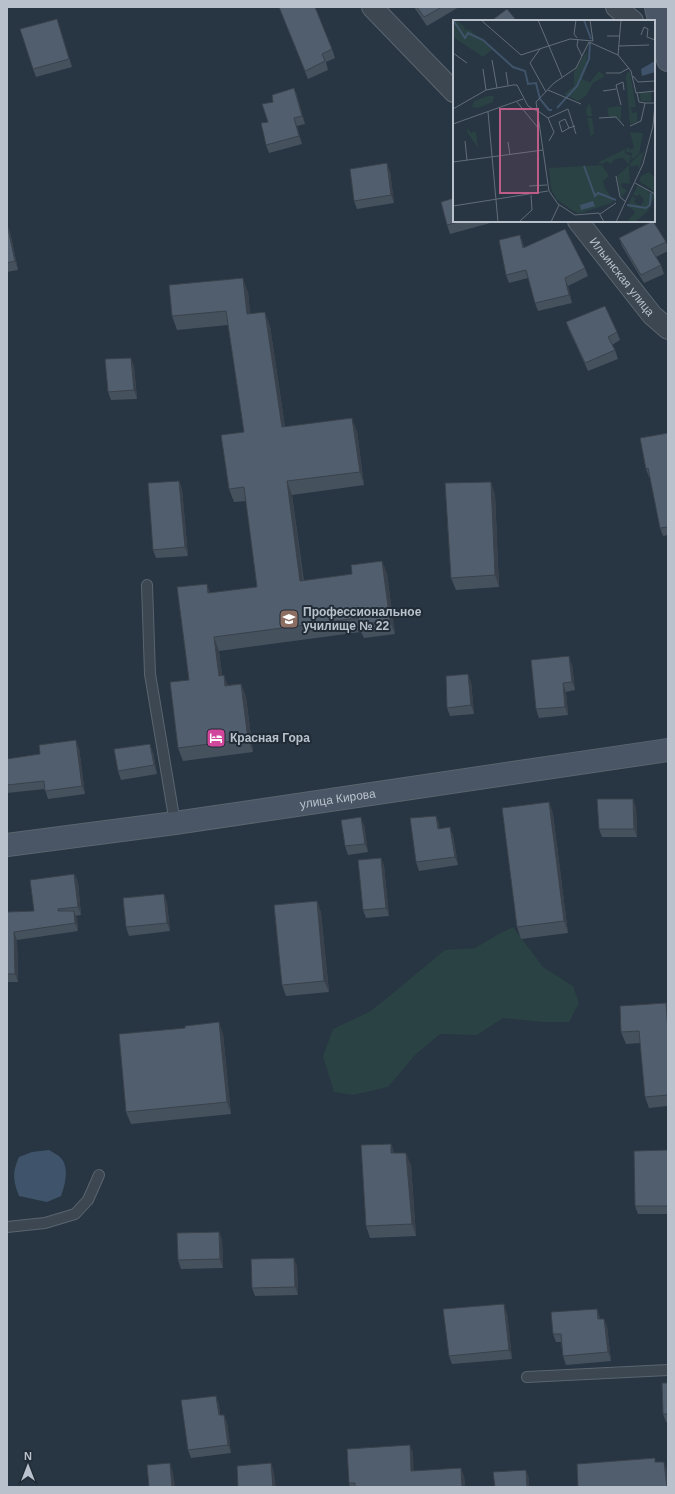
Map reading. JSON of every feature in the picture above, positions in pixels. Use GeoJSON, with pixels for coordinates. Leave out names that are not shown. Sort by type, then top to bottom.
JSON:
{"type":"FeatureCollection","features":[{"type":"Feature","properties":{"kind":"street"},"geometry":{"type":"LineString","coordinates":[[372,7],[453,91]]}},
{"type":"Feature","properties":{"kind":"street"},"geometry":{"type":"LineString","coordinates":[[616,7],[632,20]]}},
{"type":"Feature","properties":{"kind":"street"},"geometry":{"type":"LineString","coordinates":[[656,7],[663,43]]}},
{"type":"Feature","properties":{"kind":"street","name":"Ильинская улица"},"geometry":{"type":"LineString","coordinates":[[579,222],[652,315],[668,329]]}},
{"type":"Feature","properties":{"kind":"street","name":"улица Кирова"},"geometry":{"type":"LineString","coordinates":[[7,845],[175,823],[668,750]]}},
{"type":"Feature","properties":{"kind":"lane"},"geometry":{"type":"LineString","coordinates":[[147,585],[150,674],[175,823]]}},
{"type":"Feature","properties":{"kind":"lane"},"geometry":{"type":"LineString","coordinates":[[7,1227],[45,1223],[75,1214],[88,1200],[99,1174]]}},
{"type":"Feature","properties":{"kind":"lane"},"geometry":{"type":"LineString","coordinates":[[527,1377],[668,1370]]}},
{"type":"Feature","properties":{"kind":"green space"},"geometry":{"type":"Polygon","coordinates":[[[513,927],[543,967],[573,986],[579,1003],[569,1022],[543,1022],[503,1018],[477,1035],[440,1034],[415,1055],[388,1087],[353,1095],[334,1092],[323,1056],[333,1029],[369,1012],[445,950],[475,948],[513,927]]]}},
{"type":"Feature","properties":{"kind":"water"},"geometry":{"type":"Polygon","coordinates":[[[49,1150],[60,1157],[65,1166],[66,1176],[61,1196],[47,1202],[19,1196],[15,1185],[14,1172],[19,1157],[32,1152],[49,1150]]]}},
{"type":"Feature","properties":{"kind":"building"},"geometry":{"type":"Polygon","coordinates":[[[279,7],[315,7],[332,49],[322,54],[325,61],[305,71],[279,7]]]}},
{"type":"Feature","properties":{"kind":"building"},"geometry":{"type":"Polygon","coordinates":[[[417,7],[442,7],[424,17],[417,7]]]}},
{"type":"Feature","properties":{"kind":"building"},"geometry":{"type":"Polygon","coordinates":[[[507,9],[516,20],[492,20],[507,9]]]}},
{"type":"Feature","properties":{"kind":"building"},"geometry":{"type":"Polygon","coordinates":[[[57,19],[69,59],[33,69],[20,29],[57,19]]]}},
{"type":"Feature","properties":{"kind":"building"},"geometry":{"type":"Polygon","coordinates":[[[294,88],[302,116],[294,118],[299,136],[266,145],[261,123],[268,122],[262,104],[273,102],[272,95],[294,88]]]}},
{"type":"Feature","properties":{"kind":"building"},"geometry":{"type":"Polygon","coordinates":[[[387,163],[391,195],[354,201],[350,169],[387,163]]]}},
{"type":"Feature","properties":{"kind":"building"},"geometry":{"type":"Polygon","coordinates":[[[453,198],[453,222],[459,222],[447,225],[441,202],[453,198]]]}},
{"type":"Feature","properties":{"kind":"building"},"geometry":{"type":"Polygon","coordinates":[[[654,222],[666,242],[651,249],[661,265],[641,275],[619,238],[654,222]]]}},
{"type":"Feature","properties":{"kind":"building"},"geometry":{"type":"Polygon","coordinates":[[[7,224],[15,261],[7,263],[7,224]]]}},
{"type":"Feature","properties":{"kind":"building"},"geometry":{"type":"Polygon","coordinates":[[[565,229],[585,268],[565,278],[569,295],[535,303],[526,270],[506,275],[499,240],[520,235],[523,248],[565,229]]]}},
{"type":"Feature","properties":{"kind":"building"},"geometry":{"type":"Polygon","coordinates":[[[243,278],[247,314],[265,312],[282,427],[352,418],[360,472],[287,481],[300,581],[352,574],[351,565],[382,561],[390,621],[359,624],[358,618],[214,637],[219,676],[224,675],[225,686],[241,684],[248,739],[178,748],[170,682],[189,680],[177,587],[207,584],[208,593],[257,587],[244,487],[229,489],[221,435],[244,432],[226,311],[172,316],[169,285],[243,278]]]}},
{"type":"Feature","properties":{"kind":"building"},"geometry":{"type":"Polygon","coordinates":[[[605,306],[617,332],[608,337],[615,350],[585,363],[566,322],[605,306]]]}},
{"type":"Feature","properties":{"kind":"building"},"geometry":{"type":"Polygon","coordinates":[[[131,358],[134,390],[108,392],[105,359],[131,358]]]}},
{"type":"Feature","properties":{"kind":"building"},"geometry":{"type":"Polygon","coordinates":[[[668,433],[668,527],[660,528],[648,468],[646,469],[640,438],[668,433]]]}},
{"type":"Feature","properties":{"kind":"building"},"geometry":{"type":"Polygon","coordinates":[[[179,481],[185,547],[153,550],[148,483],[179,481]]]}},
{"type":"Feature","properties":{"kind":"building"},"geometry":{"type":"Polygon","coordinates":[[[491,482],[495,575],[451,578],[445,483],[491,482]]]}},
{"type":"Feature","properties":{"kind":"building"},"geometry":{"type":"Polygon","coordinates":[[[569,656],[572,682],[563,683],[565,707],[536,709],[531,660],[569,656]]]}},
{"type":"Feature","properties":{"kind":"building"},"geometry":{"type":"Polygon","coordinates":[[[468,674],[471,705],[447,708],[446,676],[468,674]]]}},
{"type":"Feature","properties":{"kind":"building"},"geometry":{"type":"Polygon","coordinates":[[[76,740],[82,786],[45,791],[44,781],[7,785],[7,759],[40,754],[39,745],[76,740]]]}},
{"type":"Feature","properties":{"kind":"building"},"geometry":{"type":"Polygon","coordinates":[[[150,744],[154,765],[118,771],[114,749],[150,744]]]}},
{"type":"Feature","properties":{"kind":"building"},"geometry":{"type":"Polygon","coordinates":[[[597,799],[633,799],[634,829],[599,829],[597,799]]]}},
{"type":"Feature","properties":{"kind":"building"},"geometry":{"type":"Polygon","coordinates":[[[549,802],[564,921],[517,927],[502,808],[549,802]]]}},
{"type":"Feature","properties":{"kind":"building"},"geometry":{"type":"Polygon","coordinates":[[[436,816],[438,829],[450,827],[455,857],[416,862],[410,818],[436,816]]]}},
{"type":"Feature","properties":{"kind":"building"},"geometry":{"type":"Polygon","coordinates":[[[361,817],[365,844],[345,846],[341,820],[361,817]]]}},
{"type":"Feature","properties":{"kind":"building"},"geometry":{"type":"Polygon","coordinates":[[[381,858],[386,908],[363,910],[358,860],[381,858]]]}},
{"type":"Feature","properties":{"kind":"building"},"geometry":{"type":"Polygon","coordinates":[[[74,874],[78,907],[58,909],[58,911],[74,911],[75,923],[14,932],[15,974],[7,974],[7,912],[34,911],[30,880],[74,874]]]}},
{"type":"Feature","properties":{"kind":"building"},"geometry":{"type":"Polygon","coordinates":[[[164,894],[167,923],[126,927],[123,898],[164,894]]]}},
{"type":"Feature","properties":{"kind":"building"},"geometry":{"type":"Polygon","coordinates":[[[317,901],[324,981],[282,985],[274,905],[317,901]]]}},
{"type":"Feature","properties":{"kind":"building"},"geometry":{"type":"Polygon","coordinates":[[[666,1003],[668,1032],[668,1095],[645,1097],[639,1031],[621,1032],[620,1006],[666,1003]]]}},
{"type":"Feature","properties":{"kind":"building"},"geometry":{"type":"Polygon","coordinates":[[[219,1022],[227,1102],[126,1112],[119,1034],[185,1028],[185,1026],[219,1022]]]}},
{"type":"Feature","properties":{"kind":"building"},"geometry":{"type":"Polygon","coordinates":[[[391,1144],[391,1153],[406,1153],[412,1224],[366,1226],[361,1145],[391,1144]]]}},
{"type":"Feature","properties":{"kind":"building"},"geometry":{"type":"Polygon","coordinates":[[[668,1150],[668,1206],[635,1206],[634,1151],[668,1150]]]}},
{"type":"Feature","properties":{"kind":"building"},"geometry":{"type":"Polygon","coordinates":[[[219,1232],[220,1259],[178,1260],[177,1233],[219,1232]]]}},
{"type":"Feature","properties":{"kind":"building"},"geometry":{"type":"Polygon","coordinates":[[[294,1258],[295,1287],[252,1288],[251,1259],[294,1258]]]}},
{"type":"Feature","properties":{"kind":"building"},"geometry":{"type":"Polygon","coordinates":[[[504,1304],[509,1350],[449,1356],[443,1309],[504,1304]]]}},
{"type":"Feature","properties":{"kind":"building"},"geometry":{"type":"Polygon","coordinates":[[[597,1309],[598,1319],[604,1319],[608,1352],[563,1356],[561,1334],[553,1334],[551,1312],[597,1309]]]}},
{"type":"Feature","properties":{"kind":"building"},"geometry":{"type":"Polygon","coordinates":[[[662,1383],[668,1383],[668,1414],[663,1414],[662,1383]]]}},
{"type":"Feature","properties":{"kind":"building"},"geometry":{"type":"Polygon","coordinates":[[[216,1396],[219,1415],[224,1415],[228,1445],[188,1450],[181,1400],[216,1396]]]}},
{"type":"Feature","properties":{"kind":"building"},"geometry":{"type":"Polygon","coordinates":[[[410,1445],[411,1471],[461,1468],[462,1487],[355,1487],[355,1483],[349,1483],[347,1449],[410,1445]]]}},
{"type":"Feature","properties":{"kind":"building"},"geometry":{"type":"Polygon","coordinates":[[[655,1458],[655,1462],[664,1462],[667,1487],[578,1487],[577,1464],[655,1458]]]}},
{"type":"Feature","properties":{"kind":"building"},"geometry":{"type":"Polygon","coordinates":[[[170,1463],[172,1487],[149,1487],[147,1465],[170,1463]]]}},
{"type":"Feature","properties":{"kind":"building"},"geometry":{"type":"Polygon","coordinates":[[[271,1463],[273,1487],[238,1487],[237,1466],[271,1463]]]}},
{"type":"Feature","properties":{"kind":"building"},"geometry":{"type":"Polygon","coordinates":[[[526,1470],[527,1487],[495,1487],[493,1472],[526,1470]]]}},
{"type":"Feature","properties":{"kind":"place","name":"Профессиональное училище № 22"},"geometry":{"type":"Point","coordinates":[289,619]}},
{"type":"Feature","properties":{"kind":"place","name":"Красная Гора"},"geometry":{"type":"Point","coordinates":[216,738]}}]}
